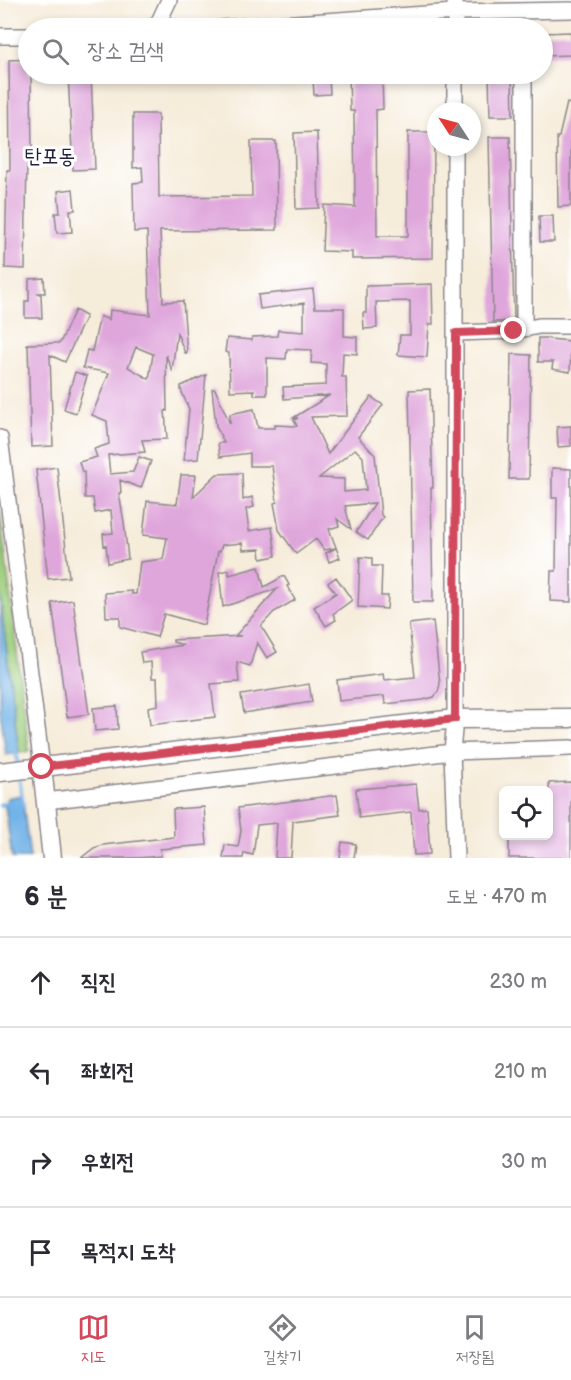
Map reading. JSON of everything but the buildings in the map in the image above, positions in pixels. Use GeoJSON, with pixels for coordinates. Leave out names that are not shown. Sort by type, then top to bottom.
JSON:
{"type":"FeatureCollection","features":[{"type":"Feature","properties":{"kind":"main road"},"geometry":{"type":"LineString","coordinates":[[0,772],[455,719],[571,718]]}},
{"type":"Feature","properties":{"kind":"main road"},"geometry":{"type":"LineString","coordinates":[[37,768],[46,801],[52,858]]}},
{"type":"Feature","properties":{"kind":"street"},"geometry":{"type":"LineString","coordinates":[[161,18],[170,0]]}},
{"type":"Feature","properties":{"kind":"street"},"geometry":{"type":"LineString","coordinates":[[328,18],[455,6],[571,10]]}},
{"type":"Feature","properties":{"kind":"street"},"geometry":{"type":"LineString","coordinates":[[0,36],[18,36]]}},
{"type":"Feature","properties":{"kind":"street"},"geometry":{"type":"LineString","coordinates":[[455,84],[455,102]]}},
{"type":"Feature","properties":{"kind":"street"},"geometry":{"type":"LineString","coordinates":[[524,84],[524,329]]}},
{"type":"Feature","properties":{"kind":"street"},"geometry":{"type":"LineString","coordinates":[[455,156],[455,719],[452,752],[456,858]]}},
{"type":"Feature","properties":{"kind":"street"},"geometry":{"type":"LineString","coordinates":[[456,333],[514,331],[539,326],[571,326]]}},
{"type":"Feature","properties":{"kind":"street"},"geometry":{"type":"LineString","coordinates":[[0,438],[37,768]]}},
{"type":"Feature","properties":{"kind":"street"},"geometry":{"type":"LineString","coordinates":[[46,801],[452,752],[571,748]]}},
{"type":"Feature","properties":{"kind":"green space"},"geometry":{"type":"Polygon","coordinates":[[[0,510],[29,751],[19,753],[0,597],[0,510]]]}},
{"type":"Feature","properties":{"kind":"water"},"geometry":{"type":"Polygon","coordinates":[[[0,597],[19,753],[6,755],[0,710],[0,597]]]}},
{"type":"Feature","properties":{"kind":"water"},"geometry":{"type":"Polygon","coordinates":[[[22,795],[30,858],[12,858],[5,805],[7,798],[22,795]]]}},
{"type":"Feature","properties":{"kind":"waterway"},"geometry":{"type":"LineString","coordinates":[[16,749],[18,765]]}},
{"type":"Feature","properties":{"kind":"waterway"},"geometry":{"type":"LineString","coordinates":[[19,775],[23,807]]}},
{"type":"Feature","properties":{"kind":"waterway"},"geometry":{"type":"LineString","coordinates":[[0,805],[10,803]]}},
{"type":"Feature","properties":{"kind":"district","name":"탄포동"},"geometry":{"type":"Point","coordinates":[50,156]}},
{"type":"Feature","properties":{"kind":"route"},"geometry":{"type":"LineString","coordinates":[[42,767],[455,719],[456,333],[514,331]]}}]}
